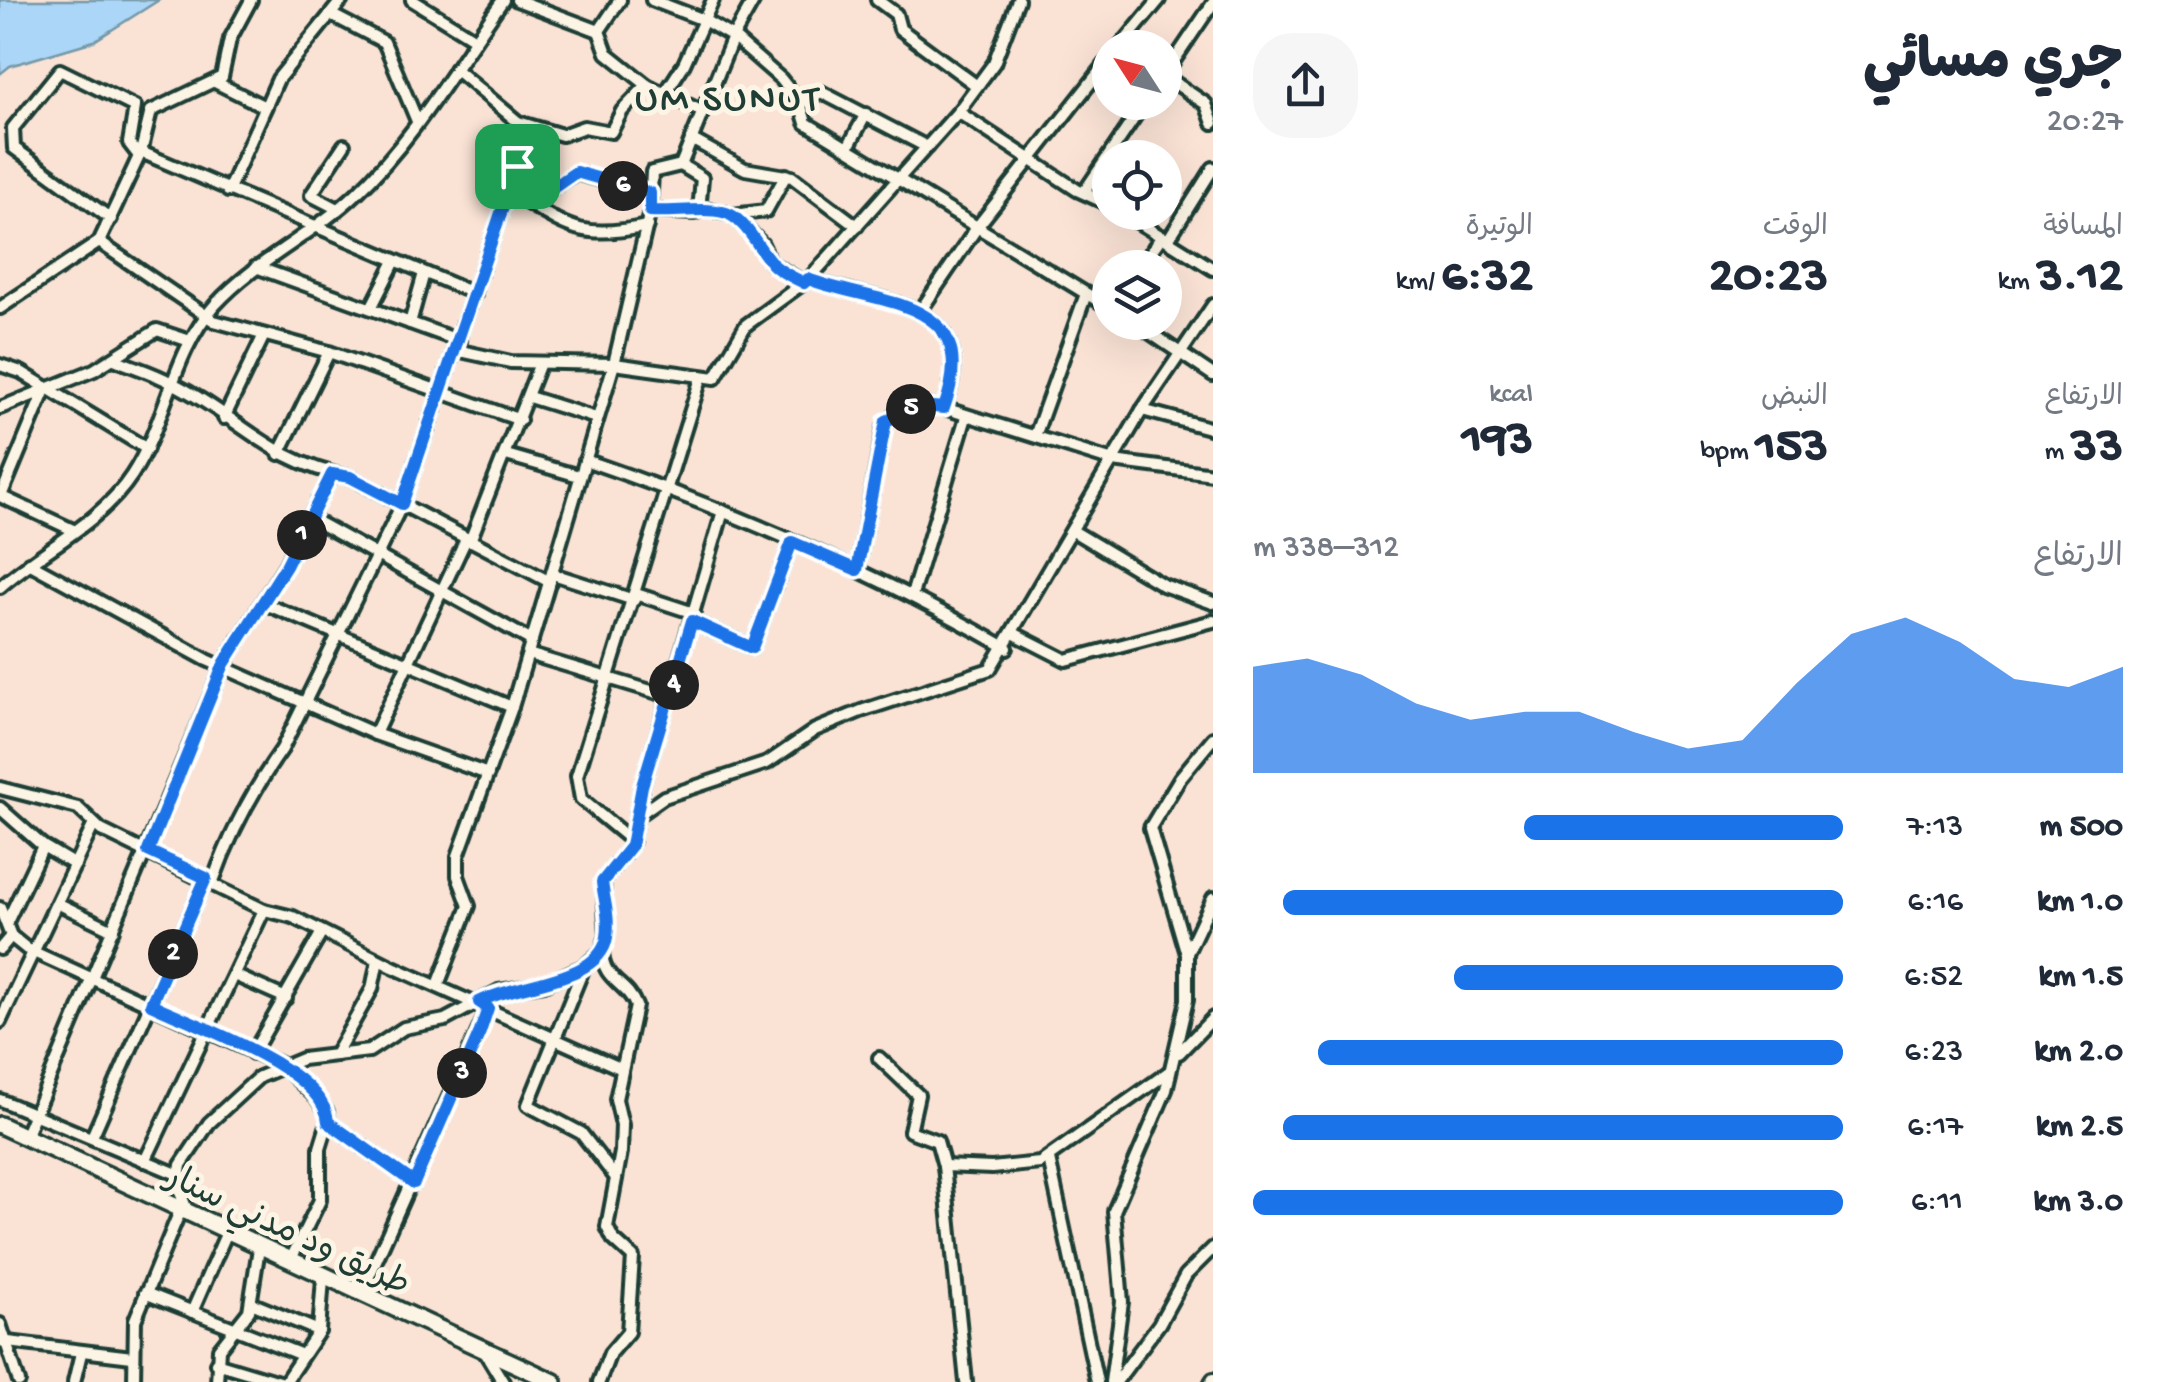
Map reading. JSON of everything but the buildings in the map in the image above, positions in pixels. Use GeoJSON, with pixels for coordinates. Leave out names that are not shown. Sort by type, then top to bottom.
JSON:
{"type":"FeatureCollection","features":[{"type":"Feature","properties":{"kind":"highway","name":"طريق ود مدني سنار"},"geometry":{"type":"LineString","coordinates":[[0,1125],[486,1354],[554,1382]]}},
{"type":"Feature","properties":{"kind":"street"},"geometry":{"type":"LineString","coordinates":[[0,308],[98,242],[140,154],[151,110],[215,82],[224,73],[230,39],[250,0]]}},
{"type":"Feature","properties":{"kind":"street"},"geometry":{"type":"LineString","coordinates":[[228,191],[281,74],[342,0]]}},
{"type":"Feature","properties":{"kind":"street"},"geometry":{"type":"LineString","coordinates":[[412,0],[476,39]]}},
{"type":"Feature","properties":{"kind":"street"},"geometry":{"type":"LineString","coordinates":[[0,587],[116,496],[147,449],[190,341],[205,317],[256,267],[360,190],[417,120],[503,0]]}},
{"type":"Feature","properties":{"kind":"street"},"geometry":{"type":"LineString","coordinates":[[517,0],[599,31],[608,53],[647,85],[703,112]]}},
{"type":"Feature","properties":{"kind":"street"},"geometry":{"type":"LineString","coordinates":[[599,31],[620,0]]}},
{"type":"Feature","properties":{"kind":"street"},"geometry":{"type":"LineString","coordinates":[[652,0],[704,20],[732,38],[778,76],[800,104],[806,123],[1092,298]]}},
{"type":"Feature","properties":{"kind":"street"},"geometry":{"type":"LineString","coordinates":[[664,95],[713,0]]}},
{"type":"Feature","properties":{"kind":"street"},"geometry":{"type":"LineString","coordinates":[[681,164],[732,38],[754,0]]}},
{"type":"Feature","properties":{"kind":"street"},"geometry":{"type":"LineString","coordinates":[[878,0],[896,14],[902,31],[977,86]]}},
{"type":"Feature","properties":{"kind":"street"},"geometry":{"type":"LineString","coordinates":[[256,267],[500,360],[614,364],[716,378],[746,325],[806,281],[958,112],[998,56],[1018,0]]}},
{"type":"Feature","properties":{"kind":"street"},"geometry":{"type":"LineString","coordinates":[[1135,30],[1159,0]]}},
{"type":"Feature","properties":{"kind":"street"},"geometry":{"type":"LineString","coordinates":[[1182,48],[1209,6]]}},
{"type":"Feature","properties":{"kind":"street"},"geometry":{"type":"LineString","coordinates":[[332,15],[384,42],[417,120]]}},
{"type":"Feature","properties":{"kind":"street"},"geometry":{"type":"LineString","coordinates":[[454,69],[518,122],[562,135],[584,127],[611,132],[622,111],[647,85]]}},
{"type":"Feature","properties":{"kind":"street"},"geometry":{"type":"LineString","coordinates":[[111,220],[14,148],[12,128],[60,70],[135,107],[128,143],[140,154],[475,294]]}},
{"type":"Feature","properties":{"kind":"street"},"geometry":{"type":"LineString","coordinates":[[922,310],[978,226],[1092,80]]}},
{"type":"Feature","properties":{"kind":"street"},"geometry":{"type":"LineString","coordinates":[[215,82],[266,107]]}},
{"type":"Feature","properties":{"kind":"street"},"geometry":{"type":"LineString","coordinates":[[1182,87],[1206,104],[1213,123]]}},
{"type":"Feature","properties":{"kind":"street"},"geometry":{"type":"LineString","coordinates":[[800,104],[819,91],[927,147]]}},
{"type":"Feature","properties":{"kind":"street"},"geometry":{"type":"LineString","coordinates":[[958,112],[1092,196]]}},
{"type":"Feature","properties":{"kind":"street"},"geometry":{"type":"LineString","coordinates":[[848,147],[866,114]]}},
{"type":"Feature","properties":{"kind":"street"},"geometry":{"type":"LineString","coordinates":[[1084,192],[1133,120]]}},
{"type":"Feature","properties":{"kind":"street"},"geometry":{"type":"LineString","coordinates":[[92,1137],[210,880],[264,772],[282,749],[306,702],[402,504],[517,166],[518,122]]}},
{"type":"Feature","properties":{"kind":"street"},"geometry":{"type":"LineString","coordinates":[[691,139],[745,169],[786,174],[857,226]]}},
{"type":"Feature","properties":{"kind":"street"},"geometry":{"type":"LineString","coordinates":[[338,209],[311,194],[344,145]]}},
{"type":"Feature","properties":{"kind":"street"},"geometry":{"type":"LineString","coordinates":[[438,985],[469,906],[458,876],[458,856],[512,707],[614,364],[650,211],[652,172],[681,164],[702,178],[699,211]]}},
{"type":"Feature","properties":{"kind":"street"},"geometry":{"type":"LineString","coordinates":[[517,166],[553,188],[576,172],[650,193]]}},
{"type":"Feature","properties":{"kind":"street"},"geometry":{"type":"LineString","coordinates":[[1155,250],[1213,168]]}},
{"type":"Feature","properties":{"kind":"street"},"geometry":{"type":"LineString","coordinates":[[650,211],[732,215],[768,210],[786,174]]}},
{"type":"Feature","properties":{"kind":"street"},"geometry":{"type":"LineString","coordinates":[[509,192],[579,232],[604,235],[647,226]]}},
{"type":"Feature","properties":{"kind":"street"},"geometry":{"type":"LineString","coordinates":[[732,215],[762,244],[771,262],[806,281],[922,310],[950,344],[956,364],[944,408]]}},
{"type":"Feature","properties":{"kind":"street"},"geometry":{"type":"LineString","coordinates":[[1152,230],[1213,269]]}},
{"type":"Feature","properties":{"kind":"street"},"geometry":{"type":"LineString","coordinates":[[98,242],[205,317],[329,352],[520,420]]}},
{"type":"Feature","properties":{"kind":"street"},"geometry":{"type":"LineString","coordinates":[[371,308],[395,261]]}},
{"type":"Feature","properties":{"kind":"street"},"geometry":{"type":"LineString","coordinates":[[410,323],[424,272]]}},
{"type":"Feature","properties":{"kind":"street"},"geometry":{"type":"LineString","coordinates":[[1035,436],[1086,294]]}},
{"type":"Feature","properties":{"kind":"street"},"geometry":{"type":"LineString","coordinates":[[636,818],[664,797],[767,763],[816,730],[860,711],[985,674],[1007,648],[1142,410],[1213,304]]}},
{"type":"Feature","properties":{"kind":"street"},"geometry":{"type":"LineString","coordinates":[[0,408],[114,359],[157,330],[190,341]]}},
{"type":"Feature","properties":{"kind":"street"},"geometry":{"type":"LineString","coordinates":[[224,418],[264,334]]}},
{"type":"Feature","properties":{"kind":"street"},"geometry":{"type":"LineString","coordinates":[[1164,340],[1213,375]]}},
{"type":"Feature","properties":{"kind":"street"},"geometry":{"type":"LineString","coordinates":[[278,454],[329,352]]}},
{"type":"Feature","properties":{"kind":"street"},"geometry":{"type":"LineString","coordinates":[[114,359],[173,383],[278,454],[350,477],[468,540],[552,578],[635,597],[693,617],[752,648],[792,542]]}},
{"type":"Feature","properties":{"kind":"street"},"geometry":{"type":"LineString","coordinates":[[375,734],[438,592],[468,540],[506,455],[540,362]]}},
{"type":"Feature","properties":{"kind":"street"},"geometry":{"type":"LineString","coordinates":[[0,365],[147,449]]}},
{"type":"Feature","properties":{"kind":"street"},"geometry":{"type":"LineString","coordinates":[[633,841],[588,806],[578,790],[585,745],[670,488],[701,378]]}},
{"type":"Feature","properties":{"kind":"street"},"geometry":{"type":"LineString","coordinates":[[46,390],[1,496],[73,530]]}},
{"type":"Feature","properties":{"kind":"street"},"geometry":{"type":"LineString","coordinates":[[529,396],[596,418]]}},
{"type":"Feature","properties":{"kind":"street"},"geometry":{"type":"LineString","coordinates":[[857,570],[886,421],[921,406],[944,408],[1113,461],[1213,474]]}},
{"type":"Feature","properties":{"kind":"street"},"geometry":{"type":"LineString","coordinates":[[1142,410],[1213,430]]}},
{"type":"Feature","properties":{"kind":"street"},"geometry":{"type":"LineString","coordinates":[[912,595],[966,417]]}},
{"type":"Feature","properties":{"kind":"street"},"geometry":{"type":"LineString","coordinates":[[506,455],[579,476]]}},
{"type":"Feature","properties":{"kind":"street"},"geometry":{"type":"LineString","coordinates":[[584,460],[670,488],[857,570],[912,595],[1007,648]]}},
{"type":"Feature","properties":{"kind":"street"},"geometry":{"type":"LineString","coordinates":[[25,1137],[224,664],[263,603],[332,474]]}},
{"type":"Feature","properties":{"kind":"street"},"geometry":{"type":"LineString","coordinates":[[599,1382],[630,1324],[633,1257],[613,1240],[607,1227],[622,1126],[616,1098],[636,1001],[609,978],[602,950],[608,922],[602,882],[633,841],[636,818],[723,511]]}},
{"type":"Feature","properties":{"kind":"street"},"geometry":{"type":"LineString","coordinates":[[310,518],[532,641]]}},
{"type":"Feature","properties":{"kind":"street"},"geometry":{"type":"LineString","coordinates":[[1073,531],[1163,585],[1213,603]]}},
{"type":"Feature","properties":{"kind":"street"},"geometry":{"type":"LineString","coordinates":[[29,563],[197,655],[375,734],[488,774]]}},
{"type":"Feature","properties":{"kind":"street"},"geometry":{"type":"LineString","coordinates":[[0,568],[14,575]]}},
{"type":"Feature","properties":{"kind":"street"},"geometry":{"type":"LineString","coordinates":[[263,603],[512,707]]}},
{"type":"Feature","properties":{"kind":"street"},"geometry":{"type":"LineString","coordinates":[[1015,634],[1058,658],[1074,660],[1181,626],[1213,620]]}},
{"type":"Feature","properties":{"kind":"street"},"geometry":{"type":"LineString","coordinates":[[528,654],[671,698]]}},
{"type":"Feature","properties":{"kind":"street"},"geometry":{"type":"LineString","coordinates":[[1113,1382],[1122,1294],[1114,1244],[1114,1211],[1158,1112],[1186,1020],[1187,954],[1150,828],[1180,778],[1213,738]]}},
{"type":"Feature","properties":{"kind":"street"},"geometry":{"type":"LineString","coordinates":[[0,788],[73,806],[94,826],[264,910],[322,932],[622,1070]]}},
{"type":"Feature","properties":{"kind":"street"},"geometry":{"type":"LineString","coordinates":[[0,808],[43,846],[75,865]]}},
{"type":"Feature","properties":{"kind":"street"},"geometry":{"type":"LineString","coordinates":[[0,1022],[4,1005],[35,953],[94,826]]}},
{"type":"Feature","properties":{"kind":"street"},"geometry":{"type":"LineString","coordinates":[[7,922],[43,846]]}},
{"type":"Feature","properties":{"kind":"street"},"geometry":{"type":"LineString","coordinates":[[1187,954],[1213,898]]}},
{"type":"Feature","properties":{"kind":"street"},"geometry":{"type":"LineString","coordinates":[[57,904],[113,930]]}},
{"type":"Feature","properties":{"kind":"street"},"geometry":{"type":"LineString","coordinates":[[0,908],[11,936],[35,953],[282,1065],[317,1098],[327,1112],[328,1122],[320,1148],[320,1200],[290,1262]]}},
{"type":"Feature","properties":{"kind":"street"},"geometry":{"type":"LineString","coordinates":[[145,1161],[264,910]]}},
{"type":"Feature","properties":{"kind":"street"},"geometry":{"type":"LineString","coordinates":[[253,1052],[322,932]]}},
{"type":"Feature","properties":{"kind":"street"},"geometry":{"type":"LineString","coordinates":[[0,950],[11,936]]}},
{"type":"Feature","properties":{"kind":"street"},"geometry":{"type":"LineString","coordinates":[[134,1382],[135,1320],[184,1213],[177,1174],[209,1124],[236,1096],[282,1065],[369,1051],[404,1028],[445,1020],[484,1005],[499,991],[544,984],[585,966],[602,950]]}},
{"type":"Feature","properties":{"kind":"street"},"geometry":{"type":"LineString","coordinates":[[335,1055],[372,988],[378,960]]}},
{"type":"Feature","properties":{"kind":"street"},"geometry":{"type":"LineString","coordinates":[[585,966],[528,1105],[581,1133],[616,1178]]}},
{"type":"Feature","properties":{"kind":"street"},"geometry":{"type":"LineString","coordinates":[[234,975],[286,998]]}},
{"type":"Feature","properties":{"kind":"street"},"geometry":{"type":"LineString","coordinates":[[361,1295],[414,1183],[484,1005]]}},
{"type":"Feature","properties":{"kind":"street"},"geometry":{"type":"LineString","coordinates":[[1176,1057],[1213,1018]]}},
{"type":"Feature","properties":{"kind":"street"},"geometry":{"type":"LineString","coordinates":[[879,1058],[918,1095],[910,1131],[937,1141],[944,1166],[966,1382]]}},
{"type":"Feature","properties":{"kind":"street"},"geometry":{"type":"LineString","coordinates":[[944,1166],[1016,1168],[1049,1159],[1171,1071]]}},
{"type":"Feature","properties":{"kind":"street"},"geometry":{"type":"LineString","coordinates":[[0,1100],[177,1174]]}},
{"type":"Feature","properties":{"kind":"street"},"geometry":{"type":"LineString","coordinates":[[328,1122],[414,1183]]}},
{"type":"Feature","properties":{"kind":"street"},"geometry":{"type":"LineString","coordinates":[[1049,1159],[1097,1382]]}},
{"type":"Feature","properties":{"kind":"street"},"geometry":{"type":"LineString","coordinates":[[192,1312],[228,1232]]}},
{"type":"Feature","properties":{"kind":"street"},"geometry":{"type":"LineString","coordinates":[[218,1382],[218,1349],[251,1303],[259,1248]]}},
{"type":"Feature","properties":{"kind":"street"},"geometry":{"type":"LineString","coordinates":[[1113,1382],[1158,1324],[1186,1274],[1213,1248]]}},
{"type":"Feature","properties":{"kind":"street"},"geometry":{"type":"LineString","coordinates":[[216,1363],[282,1382],[319,1331],[324,1278]]}},
{"type":"Feature","properties":{"kind":"street"},"geometry":{"type":"LineString","coordinates":[[145,1293],[302,1355]]}},
{"type":"Feature","properties":{"kind":"street"},"geometry":{"type":"LineString","coordinates":[[251,1303],[319,1331]]}},
{"type":"Feature","properties":{"kind":"street"},"geometry":{"type":"LineString","coordinates":[[0,1324],[20,1382]]}},
{"type":"Feature","properties":{"kind":"street"},"geometry":{"type":"LineString","coordinates":[[4,1342],[132,1357]]}},
{"type":"Feature","properties":{"kind":"street"},"geometry":{"type":"LineString","coordinates":[[74,1382],[81,1353]]}},
{"type":"Feature","properties":{"kind":"street"},"geometry":{"type":"LineString","coordinates":[[486,1354],[502,1382]]}},
{"type":"Feature","properties":{"kind":"water"},"geometry":{"type":"Polygon","coordinates":[[[0,0],[159,0],[94,41],[10,66],[0,74],[0,0]]]}},
{"type":"Feature","properties":{"kind":"district","name":"UM SUNUT"},"geometry":{"type":"Point","coordinates":[728,95]}},
{"type":"Feature","properties":{"kind":"route"},"geometry":{"type":"LineString","coordinates":[[517,166],[553,188],[576,172],[650,193],[650,211],[679,214],[705,208],[732,215],[741,228],[762,244],[771,262],[804,283],[808,279],[922,310],[950,344],[956,364],[944,408],[921,406],[886,421],[857,570],[792,542],[752,648],[746,649],[729,635],[692,621],[642,786],[633,841],[602,882],[608,909],[605,944],[585,966],[565,976],[544,984],[499,991],[479,1002],[488,1008],[480,1032],[414,1183],[348,1140],[328,1122],[327,1112],[317,1098],[282,1065],[151,1004],[206,878],[148,851],[224,664],[286,566],[332,474],[350,477],[402,504],[517,166]]}}]}
